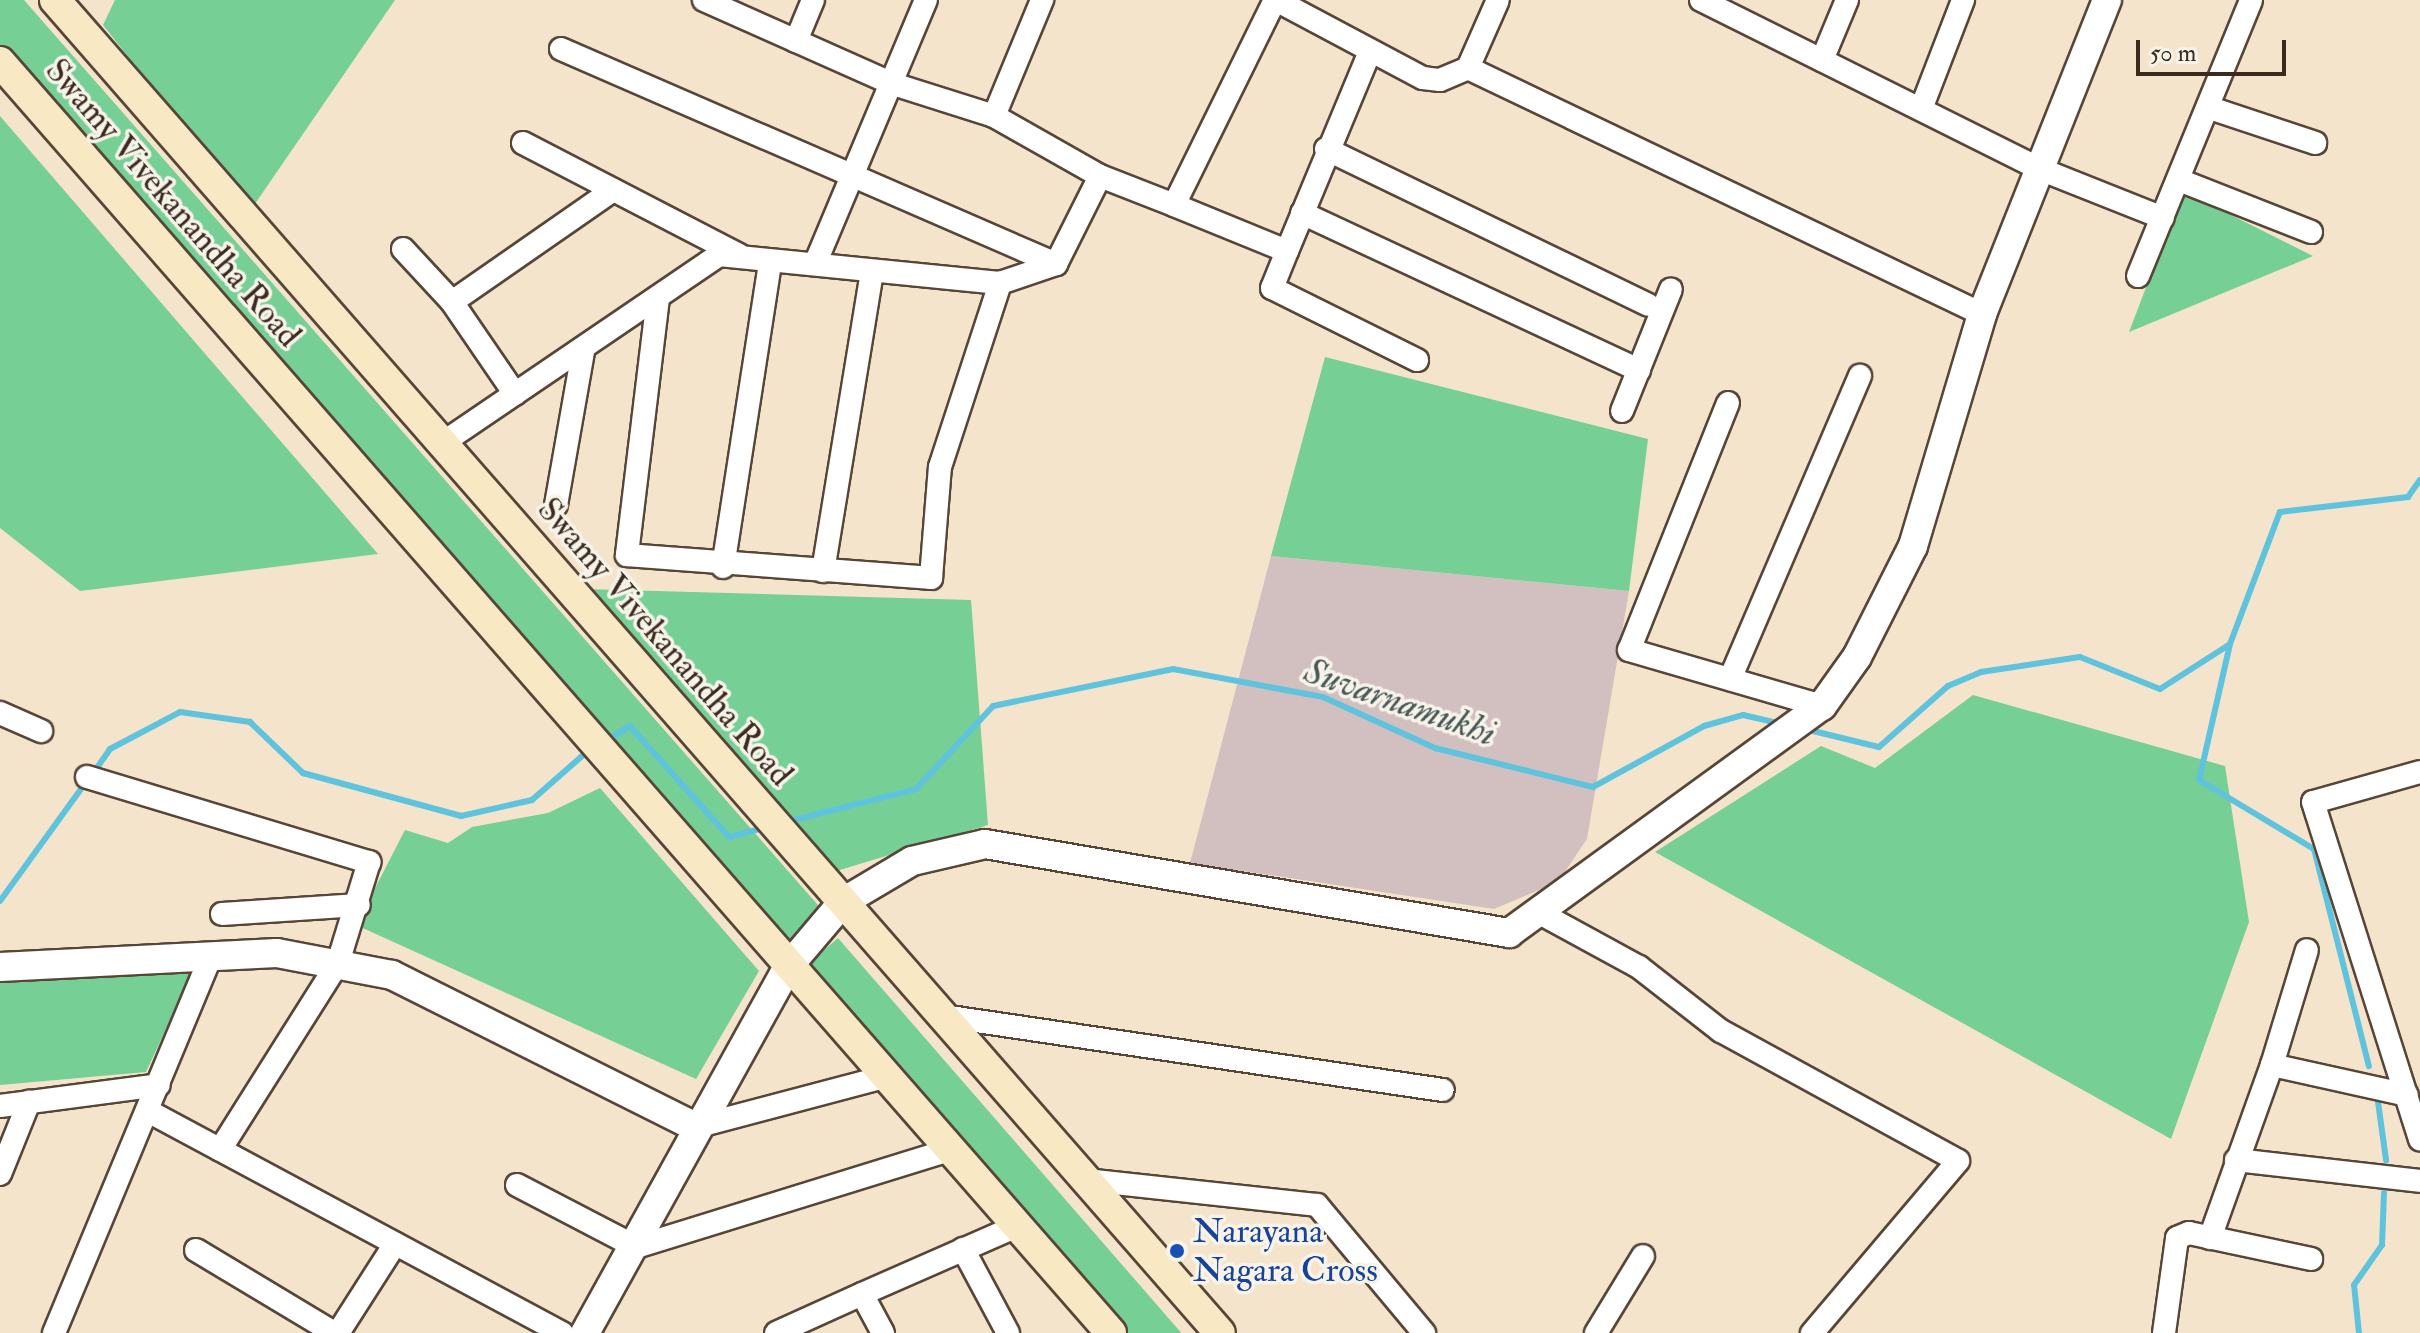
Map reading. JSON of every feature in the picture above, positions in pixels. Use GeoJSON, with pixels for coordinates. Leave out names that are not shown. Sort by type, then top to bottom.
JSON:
{"type":"FeatureCollection","features":[{"type":"Feature","properties":{"kind":"main road","name":"Swamy Vivekanandha Road"},"geometry":{"type":"LineString","coordinates":[[55,0],[1220,1333]]}},
{"type":"Feature","properties":{"kind":"main road","name":"Swamy Vivekanandha Road"},"geometry":{"type":"LineString","coordinates":[[0,62],[787,968],[1111,1333]]}},
{"type":"Feature","properties":{"kind":"street"},"geometry":{"type":"LineString","coordinates":[[704,0],[893,84],[994,116],[1100,176],[1287,251]]}},
{"type":"Feature","properties":{"kind":"street"},"geometry":{"type":"LineString","coordinates":[[796,41],[813,0]]}},
{"type":"Feature","properties":{"kind":"street"},"geometry":{"type":"LineString","coordinates":[[815,264],[926,0]]}},
{"type":"Feature","properties":{"kind":"street"},"geometry":{"type":"LineString","coordinates":[[994,116],[1042,0]]}},
{"type":"Feature","properties":{"kind":"street"},"geometry":{"type":"LineString","coordinates":[[1468,68],[1498,0]]}},
{"type":"Feature","properties":{"kind":"street"},"geometry":{"type":"LineString","coordinates":[[1701,0],[1737,8],[1822,60],[2040,169],[2163,218]]}},
{"type":"Feature","properties":{"kind":"street"},"geometry":{"type":"LineString","coordinates":[[1822,60],[1847,0]]}},
{"type":"Feature","properties":{"kind":"street"},"geometry":{"type":"LineString","coordinates":[[1921,109],[1963,0]]}},
{"type":"Feature","properties":{"kind":"street"},"geometry":{"type":"LineString","coordinates":[[585,1333],[636,1247],[695,1127],[787,968],[843,902],[912,861],[985,844],[1509,933],[1821,706],[1857,657],[1913,546],[1982,314],[2107,0]]}},
{"type":"Feature","properties":{"kind":"street"},"geometry":{"type":"LineString","coordinates":[[2138,276],[2210,108],[2251,0]]}},
{"type":"Feature","properties":{"kind":"street"},"geometry":{"type":"LineString","coordinates":[[1174,205],[1286,2],[1370,52],[1423,78],[1468,68],[1982,314]]}},
{"type":"Feature","properties":{"kind":"street"},"geometry":{"type":"LineString","coordinates":[[561,49],[1056,264]]}},
{"type":"Feature","properties":{"kind":"street"},"geometry":{"type":"LineString","coordinates":[[1370,52],[1326,149],[1272,288],[1417,360]]}},
{"type":"Feature","properties":{"kind":"street"},"geometry":{"type":"LineString","coordinates":[[2210,108],[2315,143]]}},
{"type":"Feature","properties":{"kind":"street"},"geometry":{"type":"LineString","coordinates":[[523,143],[744,257]]}},
{"type":"Feature","properties":{"kind":"street"},"geometry":{"type":"LineString","coordinates":[[1326,149],[1648,305]]}},
{"type":"Feature","properties":{"kind":"street"},"geometry":{"type":"LineString","coordinates":[[441,444],[719,255],[770,264],[815,264],[872,273],[1000,283],[1056,264],[1100,176]]}},
{"type":"Feature","properties":{"kind":"street"},"geometry":{"type":"LineString","coordinates":[[2179,180],[2311,232]]}},
{"type":"Feature","properties":{"kind":"street"},"geometry":{"type":"LineString","coordinates":[[452,302],[613,190]]}},
{"type":"Feature","properties":{"kind":"street"},"geometry":{"type":"LineString","coordinates":[[1302,213],[1639,370]]}},
{"type":"Feature","properties":{"kind":"street"},"geometry":{"type":"LineString","coordinates":[[403,249],[452,302],[515,394]]}},
{"type":"Feature","properties":{"kind":"street"},"geometry":{"type":"LineString","coordinates":[[723,567],[770,264]]}},
{"type":"Feature","properties":{"kind":"street"},"geometry":{"type":"LineString","coordinates":[[823,571],[872,273]]}},
{"type":"Feature","properties":{"kind":"street"},"geometry":{"type":"LineString","coordinates":[[658,298],[627,555],[723,567],[931,578],[940,467],[1000,283]]}},
{"type":"Feature","properties":{"kind":"street"},"geometry":{"type":"LineString","coordinates":[[1622,411],[1671,289]]}},
{"type":"Feature","properties":{"kind":"street"},"geometry":{"type":"LineString","coordinates":[[556,505],[584,347]]}},
{"type":"Feature","properties":{"kind":"street"},"geometry":{"type":"LineString","coordinates":[[1730,679],[1860,376]]}},
{"type":"Feature","properties":{"kind":"street"},"geometry":{"type":"LineString","coordinates":[[1728,403],[1629,650],[1821,706]]}},
{"type":"Feature","properties":{"kind":"street"},"geometry":{"type":"LineString","coordinates":[[0,713],[41,731]]}},
{"type":"Feature","properties":{"kind":"street"},"geometry":{"type":"LineString","coordinates":[[2420,772],[2313,802],[2420,1139]]}},
{"type":"Feature","properties":{"kind":"street"},"geometry":{"type":"LineString","coordinates":[[87,777],[362,857],[370,871],[338,963],[220,1150]]}},
{"type":"Feature","properties":{"kind":"street"},"geometry":{"type":"LineString","coordinates":[[222,914],[359,905]]}},
{"type":"Feature","properties":{"kind":"street"},"geometry":{"type":"LineString","coordinates":[[1538,912],[1639,967],[1721,1031],[1958,1161],[1812,1333]]}},
{"type":"Feature","properties":{"kind":"street"},"geometry":{"type":"LineString","coordinates":[[2210,1238],[2272,1065],[2307,950]]}},
{"type":"Feature","properties":{"kind":"street"},"geometry":{"type":"LineString","coordinates":[[0,967],[277,953],[392,975],[695,1127],[884,1077]]}},
{"type":"Feature","properties":{"kind":"street"},"geometry":{"type":"LineString","coordinates":[[54,1333],[211,955]]}},
{"type":"Feature","properties":{"kind":"street"},"geometry":{"type":"LineString","coordinates":[[943,1016],[1443,1090]]}},
{"type":"Feature","properties":{"kind":"street"},"geometry":{"type":"LineString","coordinates":[[2272,1065],[2407,1095]]}},
{"type":"Feature","properties":{"kind":"street"},"geometry":{"type":"LineString","coordinates":[[0,1106],[159,1085]]}},
{"type":"Feature","properties":{"kind":"street"},"geometry":{"type":"LineString","coordinates":[[0,1174],[29,1102]]}},
{"type":"Feature","properties":{"kind":"street"},"geometry":{"type":"LineString","coordinates":[[148,1111],[562,1333]]}},
{"type":"Feature","properties":{"kind":"street"},"geometry":{"type":"LineString","coordinates":[[517,1185],[636,1247],[949,1150]]}},
{"type":"Feature","properties":{"kind":"street"},"geometry":{"type":"LineString","coordinates":[[2236,1160],[2420,1181]]}},
{"type":"Feature","properties":{"kind":"street"},"geometry":{"type":"LineString","coordinates":[[1087,1180],[1317,1205],[1424,1333]]}},
{"type":"Feature","properties":{"kind":"street"},"geometry":{"type":"LineString","coordinates":[[773,1332],[1017,1226]]}},
{"type":"Feature","properties":{"kind":"street"},"geometry":{"type":"LineString","coordinates":[[2164,1333],[2171,1250],[2189,1233],[2311,1259]]}},
{"type":"Feature","properties":{"kind":"street"},"geometry":{"type":"LineString","coordinates":[[196,1250],[336,1333],[395,1244]]}},
{"type":"Feature","properties":{"kind":"street"},"geometry":{"type":"LineString","coordinates":[[963,1249],[1008,1333]]}},
{"type":"Feature","properties":{"kind":"street"},"geometry":{"type":"LineString","coordinates":[[1596,1333],[1643,1256]]}},
{"type":"Feature","properties":{"kind":"street"},"geometry":{"type":"LineString","coordinates":[[862,1294],[883,1333]]}},
{"type":"Feature","properties":{"kind":"shaded area"},"geometry":{"type":"Polygon","coordinates":[[[1271,556],[1629,591],[1587,839],[1558,882],[1494,909],[1190,863],[1271,556]]]}},
{"type":"Feature","properties":{"kind":"green space"},"geometry":{"type":"Polygon","coordinates":[[[0,0],[24,0],[824,912],[787,943],[0,46],[0,0]]]}},
{"type":"Feature","properties":{"kind":"green space"},"geometry":{"type":"Polygon","coordinates":[[[115,0],[395,0],[250,211],[103,25],[115,0]]]}},
{"type":"Feature","properties":{"kind":"green space"},"geometry":{"type":"Polygon","coordinates":[[[0,116],[378,554],[80,591],[0,528],[0,116]]]}},
{"type":"Feature","properties":{"kind":"green space"},"geometry":{"type":"Polygon","coordinates":[[[2183,191],[2313,256],[2129,332],[2183,191]]]}},
{"type":"Feature","properties":{"kind":"green space"},"geometry":{"type":"Polygon","coordinates":[[[1325,357],[1648,439],[1629,591],[1271,556],[1325,357]]]}},
{"type":"Feature","properties":{"kind":"green space"},"geometry":{"type":"Polygon","coordinates":[[[585,589],[971,600],[988,825],[830,873],[585,589]]]}},
{"type":"Feature","properties":{"kind":"green space"},"geometry":{"type":"Polygon","coordinates":[[[1973,695],[2225,766],[2249,922],[2171,1139],[1655,852],[1821,746],[1875,768],[1973,695]]]}},
{"type":"Feature","properties":{"kind":"green space"},"geometry":{"type":"Polygon","coordinates":[[[600,788],[759,971],[696,1079],[356,925],[405,830],[448,843],[472,827],[548,813],[600,788]]]}},
{"type":"Feature","properties":{"kind":"green space"},"geometry":{"type":"Polygon","coordinates":[[[838,938],[1181,1333],[1126,1333],[806,966],[838,938]]]}},
{"type":"Feature","properties":{"kind":"green space"},"geometry":{"type":"Polygon","coordinates":[[[201,954],[146,1072],[0,1085],[0,975],[201,954]]]}},
{"type":"Feature","properties":{"kind":"waterway","name":"Suvarnamukhi"},"geometry":{"type":"LineString","coordinates":[[1805,729],[1879,747],[1948,686],[1981,672],[2080,657],[2160,689],[2230,644],[2280,512],[2408,497],[2420,480]]}},
{"type":"Feature","properties":{"kind":"waterway"},"geometry":{"type":"LineString","coordinates":[[2230,644],[2199,780],[2314,849],[2369,1066]]}},
{"type":"Feature","properties":{"kind":"waterway","name":"Suvarnamukhi"},"geometry":{"type":"LineString","coordinates":[[786,822],[916,789],[993,706],[1173,669],[1323,697],[1435,748],[1593,787],[1704,726],[1743,715],[1782,724]]}},
{"type":"Feature","properties":{"kind":"waterway","name":"Suvarnamukhi"},"geometry":{"type":"LineString","coordinates":[[94,772],[110,749],[180,712],[250,722],[303,773],[461,816],[532,800],[589,750]]}},
{"type":"Feature","properties":{"kind":"waterway","name":"Suvarnamukhi"},"geometry":{"type":"LineString","coordinates":[[606,741],[630,726],[729,837],[768,827]]}},
{"type":"Feature","properties":{"kind":"waterway","name":"Suvarnamukhi"},"geometry":{"type":"LineString","coordinates":[[0,901],[87,781]]}},
{"type":"Feature","properties":{"kind":"waterway"},"geometry":{"type":"LineString","coordinates":[[2378,1102],[2386,1160]]}},
{"type":"Feature","properties":{"kind":"waterway"},"geometry":{"type":"LineString","coordinates":[[2359,1333],[2354,1285],[2382,1245],[2384,1193]]}},
{"type":"Feature","properties":{"kind":"place","name":"Narayana Nagara Cross"},"geometry":{"type":"Point","coordinates":[1177,1251]}}]}
